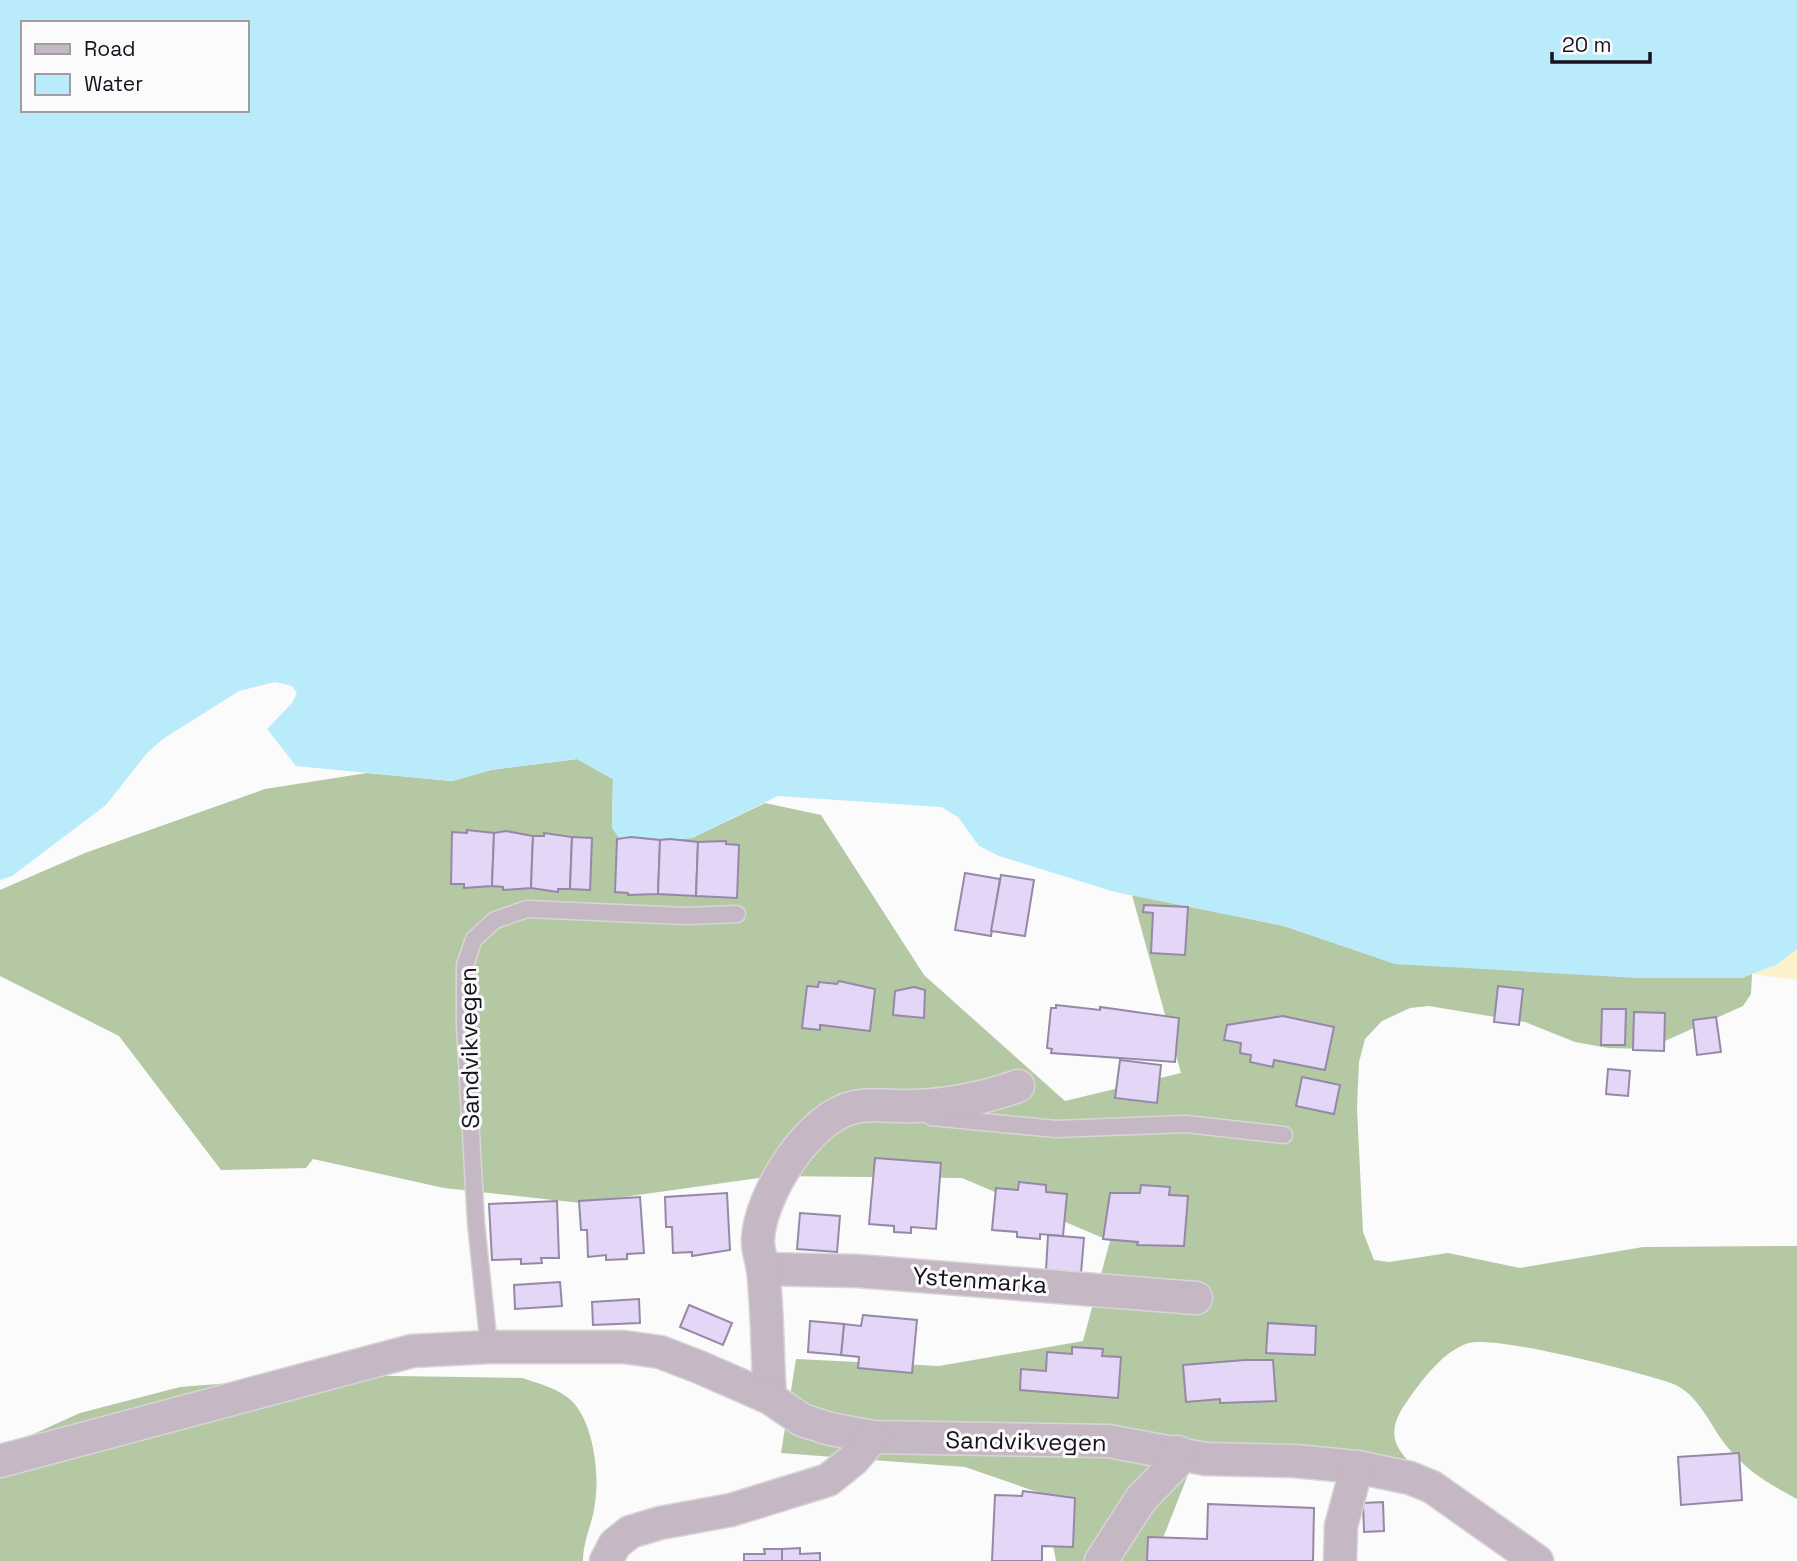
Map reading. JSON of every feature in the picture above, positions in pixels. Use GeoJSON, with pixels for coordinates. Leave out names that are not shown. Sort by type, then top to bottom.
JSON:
{"type":"FeatureCollection","features":[{"type":"Feature","properties":{"kind":"street"},"geometry":{"type":"LineString","coordinates":[[770,1398],[763,1269],[757,1241],[760,1219],[790,1158],[835,1114],[851,1108],[871,1104],[914,1106],[979,1100],[1018,1086]]}},
{"type":"Feature","properties":{"kind":"street","name":"Ystenmarka"},"geometry":{"type":"LineString","coordinates":[[763,1269],[962,1278],[1196,1298]]}},
{"type":"Feature","properties":{"kind":"street","name":"Sandvikvegen"},"geometry":{"type":"LineString","coordinates":[[0,1461],[412,1352],[489,1347],[598,1346],[660,1352],[770,1398],[802,1420],[830,1429],[873,1437],[1108,1441],[1206,1459],[1294,1461],[1357,1467],[1410,1478],[1432,1488],[1538,1561]]}},
{"type":"Feature","properties":{"kind":"street"},"geometry":{"type":"LineString","coordinates":[[606,1561],[615,1544],[630,1532],[660,1523],[731,1510],[828,1480],[853,1460],[873,1437]]}},
{"type":"Feature","properties":{"kind":"street"},"geometry":{"type":"LineString","coordinates":[[1101,1561],[1141,1499],[1174,1465],[1178,1452]]}},
{"type":"Feature","properties":{"kind":"street"},"geometry":{"type":"LineString","coordinates":[[1340,1561],[1341,1527],[1357,1467]]}},
{"type":"Feature","properties":{"kind":"lane","name":"Sandvikvegen"},"geometry":{"type":"LineString","coordinates":[[489,1347],[476,1223],[465,1026],[465,965],[474,939],[495,920],[527,909],[685,916],[737,914]]}},
{"type":"Feature","properties":{"kind":"lane"},"geometry":{"type":"LineString","coordinates":[[914,1106],[931,1117],[1056,1129],[1186,1124],[1284,1135]]}},
{"type":"Feature","properties":{"kind":"green space"},"geometry":{"type":"Polygon","coordinates":[[[577,759],[613,779],[612,828],[692,838],[765,803],[821,815],[924,975],[1065,1101],[1181,1073],[1132,895],[1284,926],[1396,964],[1741,978],[1752,974],[1751,994],[1743,1006],[1647,1049],[1608,1048],[1575,1042],[1525,1022],[1429,1006],[1410,1008],[1382,1021],[1365,1039],[1359,1062],[1357,1108],[1363,1232],[1374,1260],[1389,1262],[1448,1253],[1520,1268],[1643,1247],[1797,1246],[1797,1499],[1744,1465],[1722,1440],[1690,1395],[1671,1383],[1536,1349],[1507,1344],[1469,1343],[1451,1352],[1427,1375],[1408,1400],[1395,1427],[1398,1448],[1435,1486],[1191,1467],[1154,1561],[1056,1561],[1043,1494],[965,1467],[781,1453],[796,1359],[939,1366],[1083,1341],[1110,1241],[962,1178],[773,1176],[581,1203],[444,1188],[313,1159],[306,1168],[221,1170],[119,1036],[0,976],[0,890],[85,853],[265,789],[367,773],[452,781],[491,770],[577,759]]]}},
{"type":"Feature","properties":{"kind":"green space"},"geometry":{"type":"Polygon","coordinates":[[[329,1375],[522,1378],[567,1397],[583,1417],[589,1431],[595,1461],[595,1503],[583,1561],[0,1561],[0,1449],[80,1413],[180,1387],[329,1375]]]}},
{"type":"Feature","properties":{"kind":"sand"},"geometry":{"type":"Polygon","coordinates":[[[1797,949],[1797,980],[1752,974],[1776,965],[1797,949]]]}},
{"type":"Feature","properties":{"kind":"water"},"geometry":{"type":"Polygon","coordinates":[[[0,0],[1797,0],[1797,949],[1776,965],[1741,978],[1637,978],[1395,964],[1284,926],[1115,892],[999,856],[979,846],[958,817],[941,807],[778,796],[692,838],[635,845],[621,841],[612,828],[613,779],[577,759],[491,770],[452,781],[296,766],[267,729],[292,703],[297,693],[292,686],[275,682],[239,691],[163,739],[147,753],[106,805],[12,876],[0,880],[0,0]]]}},
{"type":"Feature","properties":{"kind":"building"},"geometry":{"type":"Polygon","coordinates":[[[467,830],[494,833],[492,886],[464,888],[464,884],[451,884],[452,832],[467,833],[467,830]]]}},
{"type":"Feature","properties":{"kind":"building"},"geometry":{"type":"Polygon","coordinates":[[[506,831],[533,836],[531,888],[503,890],[503,887],[492,886],[494,833],[506,831]]]}},
{"type":"Feature","properties":{"kind":"building"},"geometry":{"type":"Polygon","coordinates":[[[544,833],[572,837],[570,889],[558,889],[558,892],[531,888],[533,836],[544,836],[544,833]]]}},
{"type":"Feature","properties":{"kind":"building"},"geometry":{"type":"Polygon","coordinates":[[[572,837],[592,838],[590,890],[570,889],[572,837]]]}},
{"type":"Feature","properties":{"kind":"building"},"geometry":{"type":"Polygon","coordinates":[[[631,837],[660,840],[658,894],[628,895],[615,892],[617,839],[631,837]]]}},
{"type":"Feature","properties":{"kind":"building"},"geometry":{"type":"Polygon","coordinates":[[[660,840],[698,842],[696,896],[658,894],[660,840]]]}},
{"type":"Feature","properties":{"kind":"building"},"geometry":{"type":"Polygon","coordinates":[[[726,841],[726,844],[739,845],[737,898],[696,896],[698,842],[726,841]]]}},
{"type":"Feature","properties":{"kind":"building"},"geometry":{"type":"Polygon","coordinates":[[[965,873],[1000,879],[991,936],[955,930],[965,873]]]}},
{"type":"Feature","properties":{"kind":"building"},"geometry":{"type":"Polygon","coordinates":[[[1001,875],[1034,880],[1025,936],[991,931],[1001,875]]]}},
{"type":"Feature","properties":{"kind":"building"},"geometry":{"type":"Polygon","coordinates":[[[1144,905],[1188,907],[1185,955],[1151,953],[1153,913],[1143,912],[1144,905]]]}},
{"type":"Feature","properties":{"kind":"building"},"geometry":{"type":"Polygon","coordinates":[[[839,981],[875,989],[870,1031],[820,1025],[820,1030],[802,1028],[807,986],[818,987],[819,982],[837,984],[839,981]]]}},
{"type":"Feature","properties":{"kind":"building"},"geometry":{"type":"Polygon","coordinates":[[[1498,986],[1523,989],[1519,1025],[1494,1022],[1498,986]]]}},
{"type":"Feature","properties":{"kind":"building"},"geometry":{"type":"Polygon","coordinates":[[[914,987],[925,990],[924,1018],[893,1015],[895,991],[914,987]]]}},
{"type":"Feature","properties":{"kind":"building"},"geometry":{"type":"Polygon","coordinates":[[[1056,1005],[1100,1010],[1100,1007],[1179,1018],[1175,1062],[1051,1053],[1052,1049],[1047,1048],[1051,1008],[1056,1008],[1056,1005]]]}},
{"type":"Feature","properties":{"kind":"building"},"geometry":{"type":"Polygon","coordinates":[[[1602,1009],[1626,1009],[1625,1045],[1601,1045],[1602,1009]]]}},
{"type":"Feature","properties":{"kind":"building"},"geometry":{"type":"Polygon","coordinates":[[[1634,1012],[1665,1013],[1664,1051],[1633,1050],[1634,1012]]]}},
{"type":"Feature","properties":{"kind":"building"},"geometry":{"type":"Polygon","coordinates":[[[1283,1016],[1334,1027],[1325,1070],[1274,1060],[1273,1067],[1250,1062],[1251,1055],[1240,1053],[1241,1043],[1224,1040],[1227,1025],[1283,1016]]]}},
{"type":"Feature","properties":{"kind":"building"},"geometry":{"type":"Polygon","coordinates":[[[1716,1017],[1721,1052],[1697,1055],[1693,1020],[1716,1017]]]}},
{"type":"Feature","properties":{"kind":"building"},"geometry":{"type":"Polygon","coordinates":[[[1120,1060],[1161,1065],[1157,1103],[1115,1098],[1120,1060]]]}},
{"type":"Feature","properties":{"kind":"building"},"geometry":{"type":"Polygon","coordinates":[[[1608,1069],[1630,1071],[1628,1096],[1606,1094],[1608,1069]]]}},
{"type":"Feature","properties":{"kind":"building"},"geometry":{"type":"Polygon","coordinates":[[[1302,1077],[1340,1085],[1334,1114],[1296,1106],[1302,1077]]]}},
{"type":"Feature","properties":{"kind":"building"},"geometry":{"type":"Polygon","coordinates":[[[875,1158],[941,1163],[936,1229],[911,1227],[911,1233],[894,1232],[894,1226],[869,1224],[875,1158]]]}},
{"type":"Feature","properties":{"kind":"building"},"geometry":{"type":"Polygon","coordinates":[[[1019,1182],[1046,1185],[1046,1192],[1067,1194],[1063,1236],[1040,1234],[1040,1239],[1017,1237],[1017,1232],[992,1230],[996,1188],[1018,1190],[1019,1182]]]}},
{"type":"Feature","properties":{"kind":"building"},"geometry":{"type":"Polygon","coordinates":[[[1141,1185],[1170,1187],[1169,1195],[1188,1196],[1184,1246],[1137,1245],[1138,1242],[1103,1239],[1110,1193],[1140,1193],[1141,1185]]]}},
{"type":"Feature","properties":{"kind":"building"},"geometry":{"type":"Polygon","coordinates":[[[727,1193],[730,1250],[692,1256],[692,1252],[673,1253],[672,1227],[666,1227],[665,1197],[727,1193]]]}},
{"type":"Feature","properties":{"kind":"building"},"geometry":{"type":"Polygon","coordinates":[[[640,1197],[644,1253],[627,1254],[627,1259],[606,1260],[606,1255],[588,1257],[587,1230],[581,1230],[579,1201],[640,1197]]]}},
{"type":"Feature","properties":{"kind":"building"},"geometry":{"type":"Polygon","coordinates":[[[557,1201],[559,1258],[541,1258],[542,1263],[521,1264],[521,1259],[492,1260],[489,1204],[557,1201]]]}},
{"type":"Feature","properties":{"kind":"building"},"geometry":{"type":"Polygon","coordinates":[[[800,1213],[840,1216],[837,1252],[797,1249],[800,1213]]]}},
{"type":"Feature","properties":{"kind":"building"},"geometry":{"type":"Polygon","coordinates":[[[1048,1235],[1084,1238],[1081,1273],[1046,1270],[1048,1235]]]}},
{"type":"Feature","properties":{"kind":"building"},"geometry":{"type":"Polygon","coordinates":[[[560,1282],[562,1306],[515,1309],[514,1285],[560,1282]]]}},
{"type":"Feature","properties":{"kind":"building"},"geometry":{"type":"Polygon","coordinates":[[[639,1299],[640,1323],[593,1325],[592,1302],[639,1299]]]}},
{"type":"Feature","properties":{"kind":"building"},"geometry":{"type":"Polygon","coordinates":[[[689,1305],[732,1323],[723,1345],[680,1327],[689,1305]]]}},
{"type":"Feature","properties":{"kind":"building"},"geometry":{"type":"Polygon","coordinates":[[[863,1315],[917,1320],[912,1373],[858,1368],[859,1357],[841,1355],[844,1324],[861,1326],[863,1315]]]}},
{"type":"Feature","properties":{"kind":"building"},"geometry":{"type":"Polygon","coordinates":[[[810,1321],[844,1324],[841,1355],[808,1352],[810,1321]]]}},
{"type":"Feature","properties":{"kind":"building"},"geometry":{"type":"Polygon","coordinates":[[[1268,1323],[1316,1326],[1315,1355],[1266,1353],[1268,1323]]]}},
{"type":"Feature","properties":{"kind":"building"},"geometry":{"type":"Polygon","coordinates":[[[1072,1347],[1103,1349],[1102,1356],[1121,1357],[1118,1398],[1020,1390],[1021,1369],[1046,1371],[1047,1352],[1072,1354],[1072,1347]]]}},
{"type":"Feature","properties":{"kind":"building"},"geometry":{"type":"Polygon","coordinates":[[[1273,1360],[1276,1401],[1220,1403],[1220,1399],[1186,1402],[1183,1365],[1273,1360]]]}},
{"type":"Feature","properties":{"kind":"building"},"geometry":{"type":"Polygon","coordinates":[[[1739,1453],[1742,1500],[1681,1505],[1678,1457],[1739,1453]]]}},
{"type":"Feature","properties":{"kind":"building"},"geometry":{"type":"Polygon","coordinates":[[[1023,1491],[1075,1498],[1073,1547],[1042,1546],[1042,1561],[992,1561],[995,1495],[1022,1496],[1023,1491]]]}},
{"type":"Feature","properties":{"kind":"building"},"geometry":{"type":"Polygon","coordinates":[[[1383,1502],[1384,1531],[1364,1532],[1363,1503],[1383,1502]]]}},
{"type":"Feature","properties":{"kind":"building"},"geometry":{"type":"Polygon","coordinates":[[[1208,1504],[1314,1508],[1313,1561],[1147,1561],[1148,1537],[1207,1539],[1208,1504]]]}},
{"type":"Feature","properties":{"kind":"building"},"geometry":{"type":"Polygon","coordinates":[[[800,1548],[800,1554],[820,1553],[820,1561],[782,1561],[782,1549],[800,1548]]]}},
{"type":"Feature","properties":{"kind":"building"},"geometry":{"type":"Polygon","coordinates":[[[764,1549],[782,1549],[782,1561],[744,1561],[744,1554],[765,1554],[764,1549]]]}}]}
